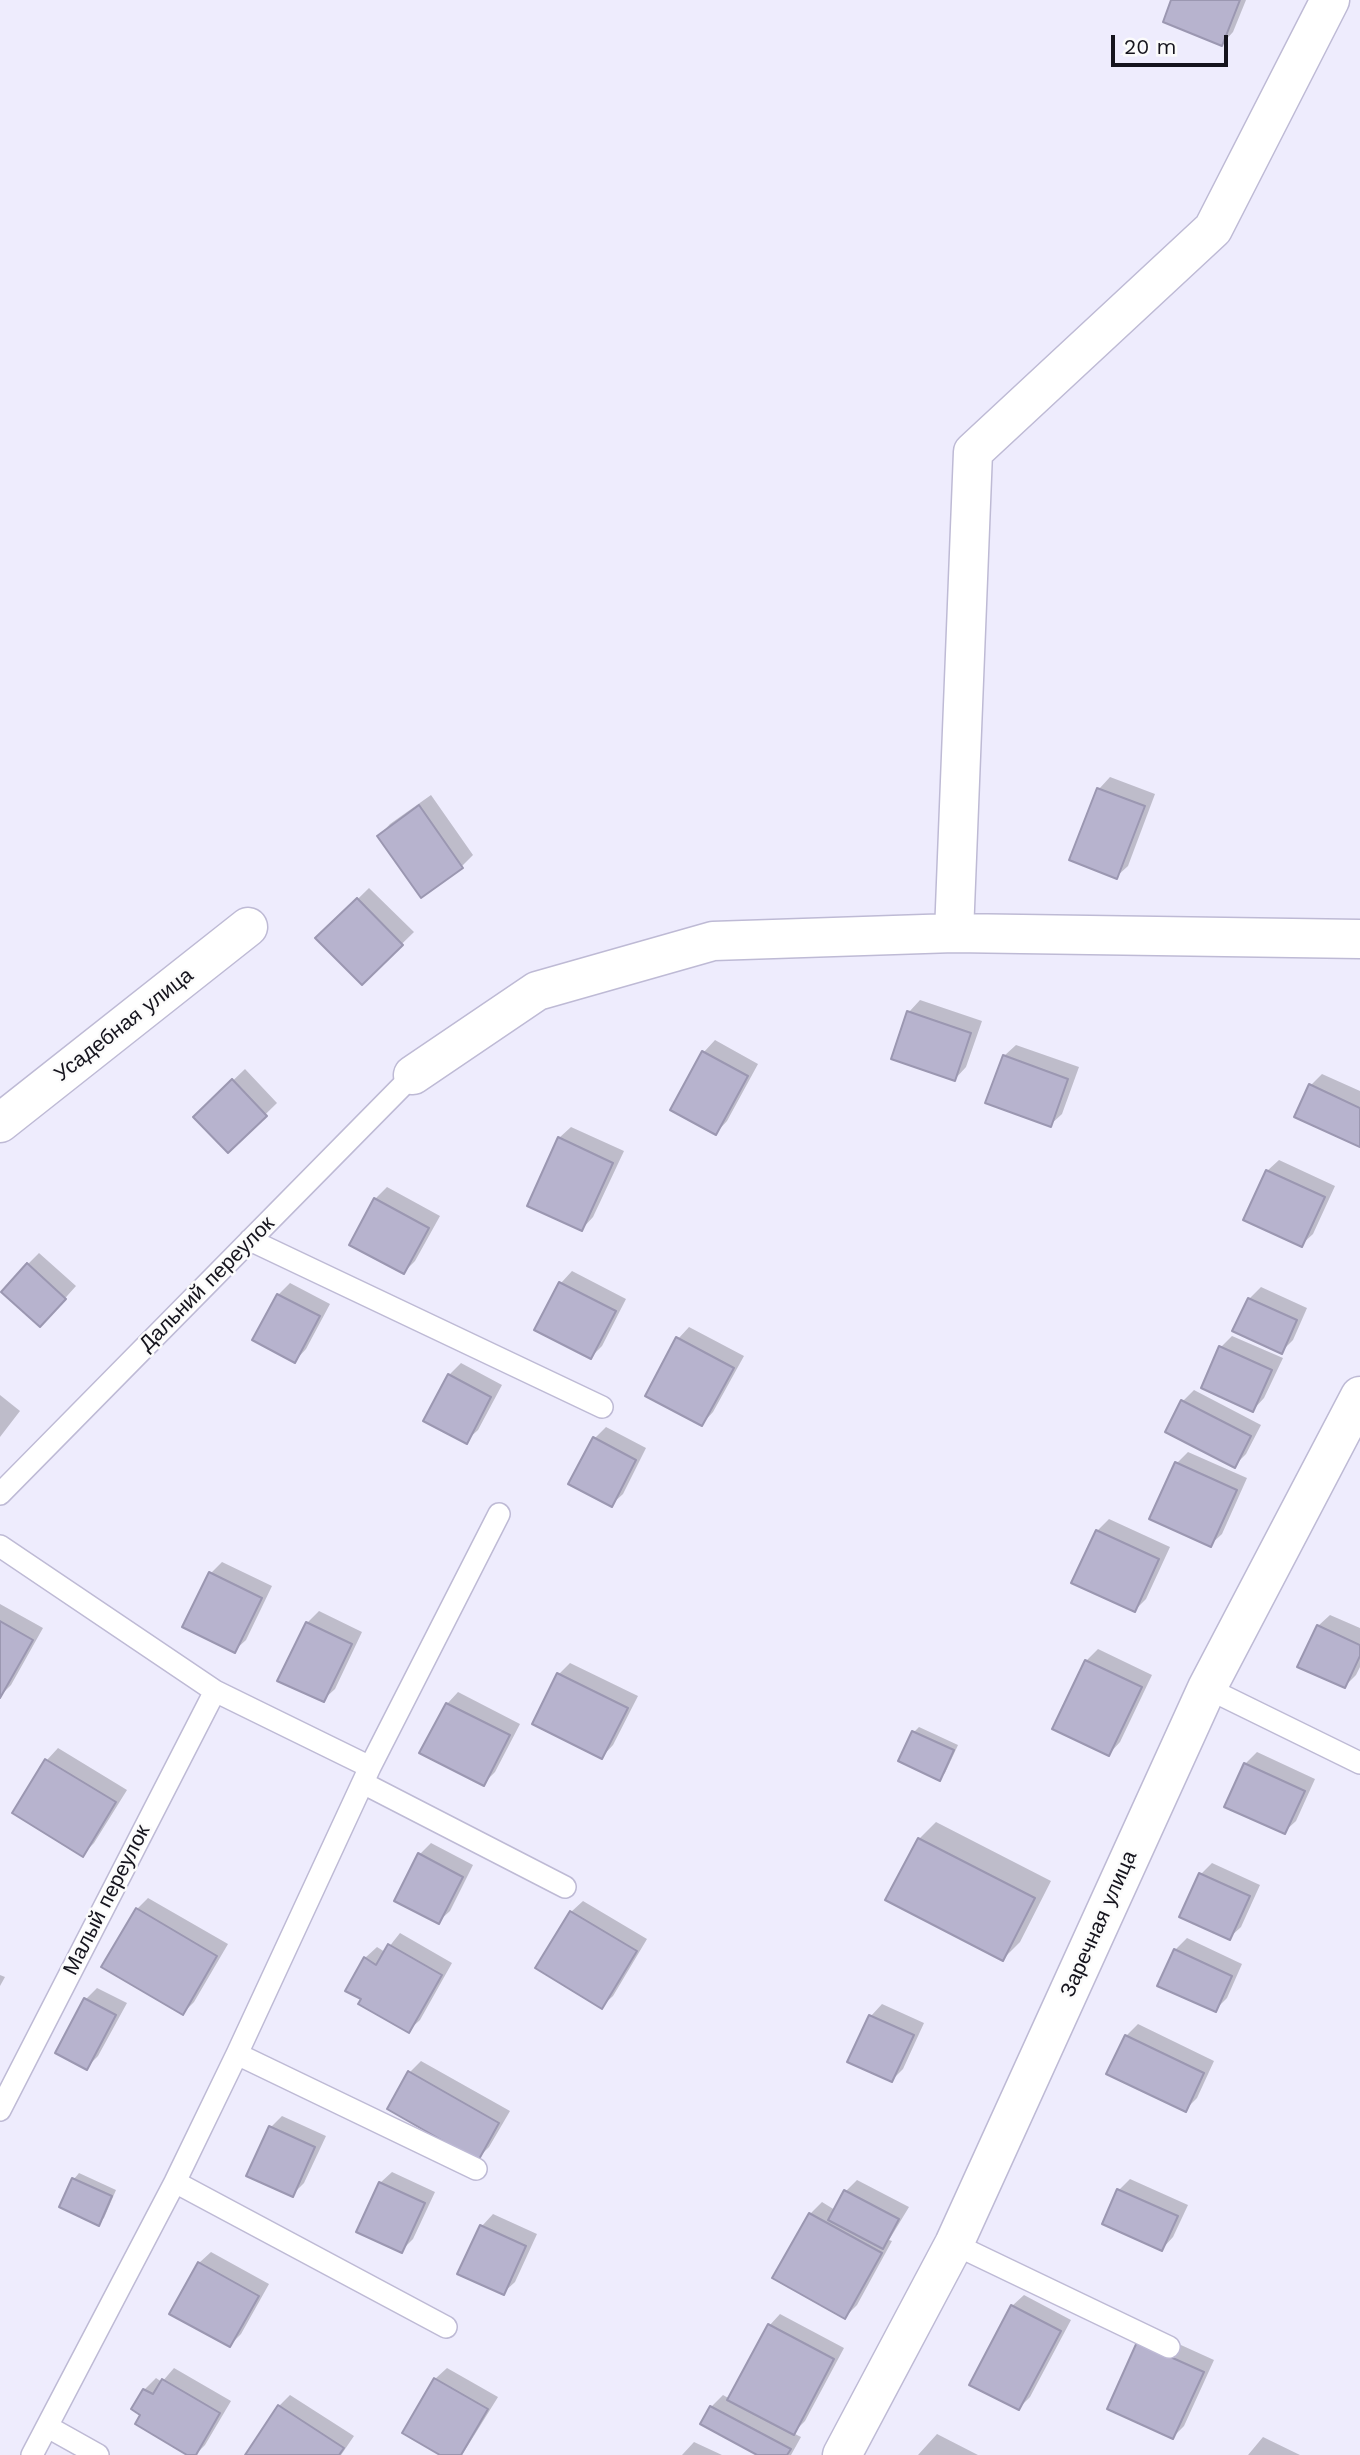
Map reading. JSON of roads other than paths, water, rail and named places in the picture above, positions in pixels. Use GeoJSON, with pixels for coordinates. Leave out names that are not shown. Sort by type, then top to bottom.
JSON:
{"type":"FeatureCollection","features":[{"type":"Feature","properties":{"kind":"street"},"geometry":{"type":"LineString","coordinates":[[954,933],[973,452],[1213,229],[1331,0]]}},
{"type":"Feature","properties":{"kind":"street","name":"Усадебная улица"},"geometry":{"type":"LineString","coordinates":[[0,1123],[248,928]]}},
{"type":"Feature","properties":{"kind":"street"},"geometry":{"type":"LineString","coordinates":[[413,1074],[537,991],[713,941],[954,933],[1360,939]]}},
{"type":"Feature","properties":{"kind":"street","name":"Заречная улица"},"geometry":{"type":"LineString","coordinates":[[842,2455],[954,2244],[1206,1688],[1349,1445],[1360,1396]]}},
{"type":"Feature","properties":{"kind":"lane","name":"Дальний переулок"},"geometry":{"type":"LineString","coordinates":[[0,1494],[413,1074]]}},
{"type":"Feature","properties":{"kind":"lane"},"geometry":{"type":"LineString","coordinates":[[250,1240],[602,1407]]}},
{"type":"Feature","properties":{"kind":"lane"},"geometry":{"type":"LineString","coordinates":[[32,2455],[174,2182],[367,1775],[499,1514]]}},
{"type":"Feature","properties":{"kind":"lane"},"geometry":{"type":"LineString","coordinates":[[0,1546],[215,1691],[565,1887]]}},
{"type":"Feature","properties":{"kind":"lane"},"geometry":{"type":"LineString","coordinates":[[1206,1688],[1360,1763]]}},
{"type":"Feature","properties":{"kind":"lane","name":"Малый переулок"},"geometry":{"type":"LineString","coordinates":[[0,2110],[215,1691]]}},
{"type":"Feature","properties":{"kind":"lane"},"geometry":{"type":"LineString","coordinates":[[237,2054],[476,2169]]}},
{"type":"Feature","properties":{"kind":"lane"},"geometry":{"type":"LineString","coordinates":[[174,2182],[446,2327]]}},
{"type":"Feature","properties":{"kind":"lane"},"geometry":{"type":"LineString","coordinates":[[954,2244],[1168,2347]]}},
{"type":"Feature","properties":{"kind":"lane"},"geometry":{"type":"LineString","coordinates":[[48,2427],[98,2455]]}}]}
